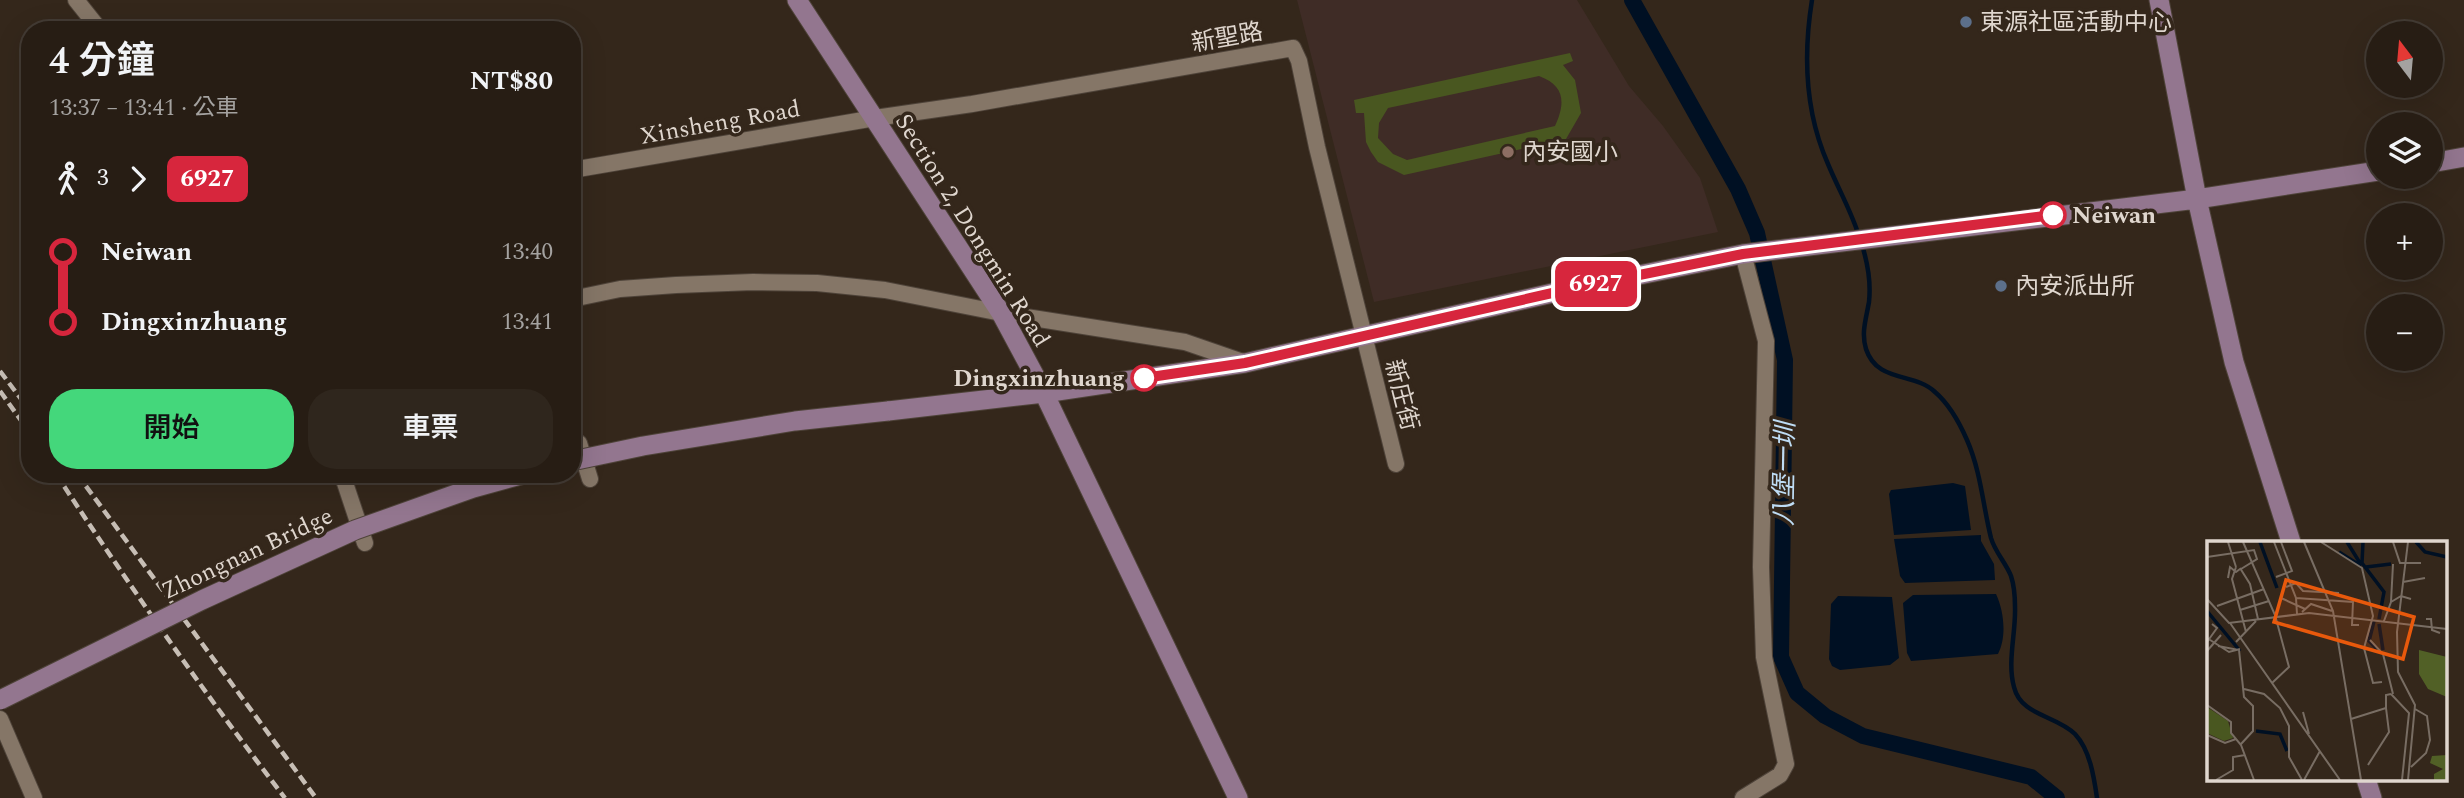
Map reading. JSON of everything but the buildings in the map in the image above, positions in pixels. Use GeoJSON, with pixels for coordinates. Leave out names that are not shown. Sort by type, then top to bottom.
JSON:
{"type":"FeatureCollection","features":[{"type":"Feature","properties":{"kind":"main road","name":"Section 2, Dongmin Road"},"geometry":{"type":"LineString","coordinates":[[797,0],[1000,313],[1044,393],[1238,798]]}},
{"type":"Feature","properties":{"kind":"main road"},"geometry":{"type":"LineString","coordinates":[[2159,0],[2197,199],[2234,362],[2291,541]]}},
{"type":"Feature","properties":{"kind":"main road"},"geometry":{"type":"LineString","coordinates":[[2443,161],[2464,157]]}},
{"type":"Feature","properties":{"kind":"main road"},"geometry":{"type":"LineString","coordinates":[[581,452],[632,448],[795,421],[1044,393],[1245,363],[1570,289],[1743,254],[2197,199],[2366,173]]}},
{"type":"Feature","properties":{"kind":"main road","name":"Zhongnan Bridge"},"geometry":{"type":"LineString","coordinates":[[0,700],[202,600],[355,530],[492,483]]}},
{"type":"Feature","properties":{"kind":"main road"},"geometry":{"type":"LineString","coordinates":[[2366,780],[2372,798]]}},
{"type":"Feature","properties":{"kind":"street"},"geometry":{"type":"LineString","coordinates":[[76,0],[93,21]]}},
{"type":"Feature","properties":{"kind":"street","name":"新聖路"},"geometry":{"type":"LineString","coordinates":[[875,118],[972,104],[1293,48],[1299,61],[1317,147],[1364,337]]}},
{"type":"Feature","properties":{"kind":"street","name":"Xinsheng Road"},"geometry":{"type":"LineString","coordinates":[[581,168],[875,118]]}},
{"type":"Feature","properties":{"kind":"street"},"geometry":{"type":"LineString","coordinates":[[1743,254],[1766,341],[1761,567],[1764,657],[1786,764],[1780,775],[1743,798]]}},
{"type":"Feature","properties":{"kind":"street"},"geometry":{"type":"LineString","coordinates":[[581,297],[621,289],[676,285],[817,283],[885,290],[1000,313],[1185,342],[1245,363]]}},
{"type":"Feature","properties":{"kind":"street","name":"新庄街"},"geometry":{"type":"LineString","coordinates":[[1364,337],[1396,464]]}},
{"type":"Feature","properties":{"kind":"street"},"geometry":{"type":"LineString","coordinates":[[581,463],[590,479]]}},
{"type":"Feature","properties":{"kind":"street"},"geometry":{"type":"LineString","coordinates":[[345,483],[365,543]]}},
{"type":"Feature","properties":{"kind":"street"},"geometry":{"type":"LineString","coordinates":[[0,719],[34,798]]}},
{"type":"Feature","properties":{"kind":"shaded area","name":"內安國小"},"geometry":{"type":"Polygon","coordinates":[[[1297,0],[1577,0],[1629,86],[1663,126],[1700,178],[1718,232],[1374,302],[1297,0]]]}},
{"type":"Feature","properties":{"kind":"green space"},"geometry":{"type":"Polygon","coordinates":[[[1570,53],[1573,61],[1563,65],[1575,80],[1581,113],[1566,139],[1404,175],[1378,162],[1371,152],[1366,142],[1364,113],[1356,113],[1354,100],[1570,53]],[[1539,76],[1388,108],[1379,123],[1378,138],[1393,154],[1407,160],[1555,126],[1561,110],[1561,96],[1559,90],[1539,76]]]}},
{"type":"Feature","properties":{"kind":"water"},"geometry":{"type":"Polygon","coordinates":[[[1953,483],[1965,486],[1971,530],[1894,535],[1889,494],[1891,490],[1953,483]]]}},
{"type":"Feature","properties":{"kind":"water"},"geometry":{"type":"Polygon","coordinates":[[[1981,535],[1981,541],[1994,564],[1995,580],[1905,583],[1900,576],[1894,539],[1981,535]]]}},
{"type":"Feature","properties":{"kind":"water"},"geometry":{"type":"Polygon","coordinates":[[[1996,594],[2003,624],[2003,640],[1998,654],[1911,661],[1907,653],[1903,603],[1913,595],[1996,594]]]}},
{"type":"Feature","properties":{"kind":"water"},"geometry":{"type":"Polygon","coordinates":[[[1838,596],[1892,597],[1899,658],[1890,665],[1840,670],[1832,666],[1829,659],[1831,604],[1838,596]]]}},
{"type":"Feature","properties":{"kind":"waterway","name":"八堡一圳"},"geometry":{"type":"LineString","coordinates":[[1632,0],[1738,189],[1757,233],[1785,360],[1781,657],[1797,693],[1825,716],[1863,736],[2031,777],[2057,798]]}},
{"type":"Feature","properties":{"kind":"waterway"},"geometry":{"type":"LineString","coordinates":[[1812,0],[1807,42],[1810,104],[1820,144],[1858,233]]}},
{"type":"Feature","properties":{"kind":"waterway"},"geometry":{"type":"LineString","coordinates":[[1862,245],[1870,288],[1864,332],[1866,349],[1878,367],[1935,392],[1961,427],[1976,464],[1991,538],[2013,583],[2015,617],[2011,668],[2014,687],[2018,697],[2031,710],[2067,728],[2080,740],[2090,764],[2097,798]]}},
{"type":"Feature","properties":{"kind":"railway"},"geometry":{"type":"LineString","coordinates":[[0,371],[21,399]]}},
{"type":"Feature","properties":{"kind":"railway"},"geometry":{"type":"LineString","coordinates":[[0,391],[21,420]]}},
{"type":"Feature","properties":{"kind":"railway"},"geometry":{"type":"LineString","coordinates":[[62,483],[225,719],[285,798]]}},
{"type":"Feature","properties":{"kind":"railway"},"geometry":{"type":"LineString","coordinates":[[84,483],[316,798]]}},
{"type":"Feature","properties":{"kind":"bus line","name":"6927"},"geometry":{"type":"LineString","coordinates":[[1144,378],[1245,363],[1570,289],[1743,254],[2053,215]]}},
{"type":"Feature","properties":{"kind":"place","name":"東源社區活動中心"},"geometry":{"type":"Point","coordinates":[1966,22]}},
{"type":"Feature","properties":{"kind":"place","name":"內安國小"},"geometry":{"type":"Point","coordinates":[1508,152]}},
{"type":"Feature","properties":{"kind":"place","name":"Neiwan"},"geometry":{"type":"Point","coordinates":[2053,215]}},
{"type":"Feature","properties":{"kind":"place","name":"內安派出所"},"geometry":{"type":"Point","coordinates":[2001,286]}},
{"type":"Feature","properties":{"kind":"place","name":"Dingxinzhuang"},"geometry":{"type":"Point","coordinates":[1144,378]}}]}
